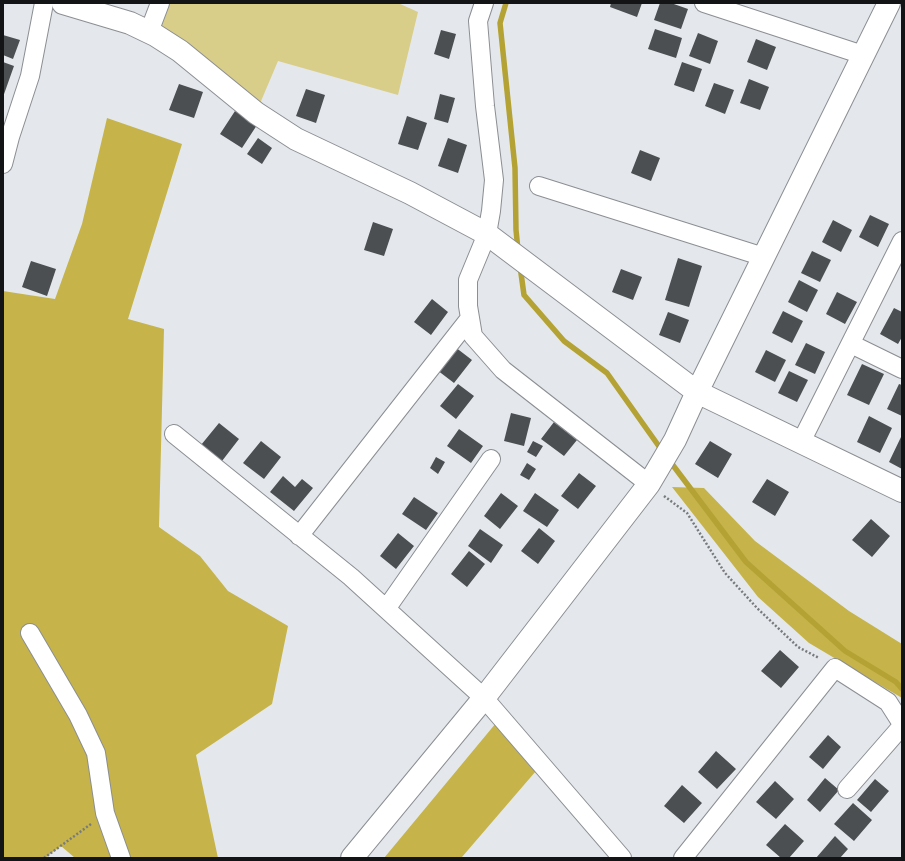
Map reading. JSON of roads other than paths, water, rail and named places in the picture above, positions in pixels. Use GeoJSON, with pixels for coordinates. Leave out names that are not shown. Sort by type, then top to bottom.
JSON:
{"type":"FeatureCollection","features":[{"type":"Feature","properties":{"kind":"street"},"geometry":{"type":"LineString","coordinates":[[3,164],[10,137],[30,76],[44,3]]}},
{"type":"Feature","properties":{"kind":"street"},"geometry":{"type":"LineString","coordinates":[[63,3],[130,23],[149,32],[180,51],[256,114],[296,139],[410,193],[487,234],[697,392],[902,491]]}},
{"type":"Feature","properties":{"kind":"street"},"geometry":{"type":"LineString","coordinates":[[149,32],[160,3]]}},
{"type":"Feature","properties":{"kind":"street"},"geometry":{"type":"LineString","coordinates":[[484,3],[478,21],[485,106],[494,180],[487,234],[468,280],[468,306],[473,336],[503,370],[654,476]]}},
{"type":"Feature","properties":{"kind":"street"},"geometry":{"type":"LineString","coordinates":[[704,3],[863,55]]}},
{"type":"Feature","properties":{"kind":"street"},"geometry":{"type":"LineString","coordinates":[[352,858],[484,698],[654,476],[672,444],[889,3]]}},
{"type":"Feature","properties":{"kind":"street"},"geometry":{"type":"LineString","coordinates":[[539,186],[764,257]]}},
{"type":"Feature","properties":{"kind":"street"},"geometry":{"type":"LineString","coordinates":[[801,442],[902,241]]}},
{"type":"Feature","properties":{"kind":"street"},"geometry":{"type":"LineString","coordinates":[[299,536],[470,318]]}},
{"type":"Feature","properties":{"kind":"street"},"geometry":{"type":"LineString","coordinates":[[851,344],[902,369]]}},
{"type":"Feature","properties":{"kind":"street"},"geometry":{"type":"LineString","coordinates":[[174,434],[351,578],[484,698],[622,858]]}},
{"type":"Feature","properties":{"kind":"street"},"geometry":{"type":"LineString","coordinates":[[386,609],[491,458]]}},
{"type":"Feature","properties":{"kind":"street"},"geometry":{"type":"LineString","coordinates":[[30,633],[78,715],[96,753],[105,813],[121,858]]}},
{"type":"Feature","properties":{"kind":"street"},"geometry":{"type":"LineString","coordinates":[[683,858],[835,668],[888,702],[902,725],[847,789]]}},
{"type":"Feature","properties":{"kind":"waterway"},"geometry":{"type":"LineString","coordinates":[[506,3],[500,23],[515,168],[516,230],[518,250]]}},
{"type":"Feature","properties":{"kind":"waterway"},"geometry":{"type":"LineString","coordinates":[[520,266],[524,295],[564,341],[607,373],[663,452]]}},
{"type":"Feature","properties":{"kind":"waterway"},"geometry":{"type":"LineString","coordinates":[[669,460],[746,562],[845,651],[896,682],[902,689]]}}]}
